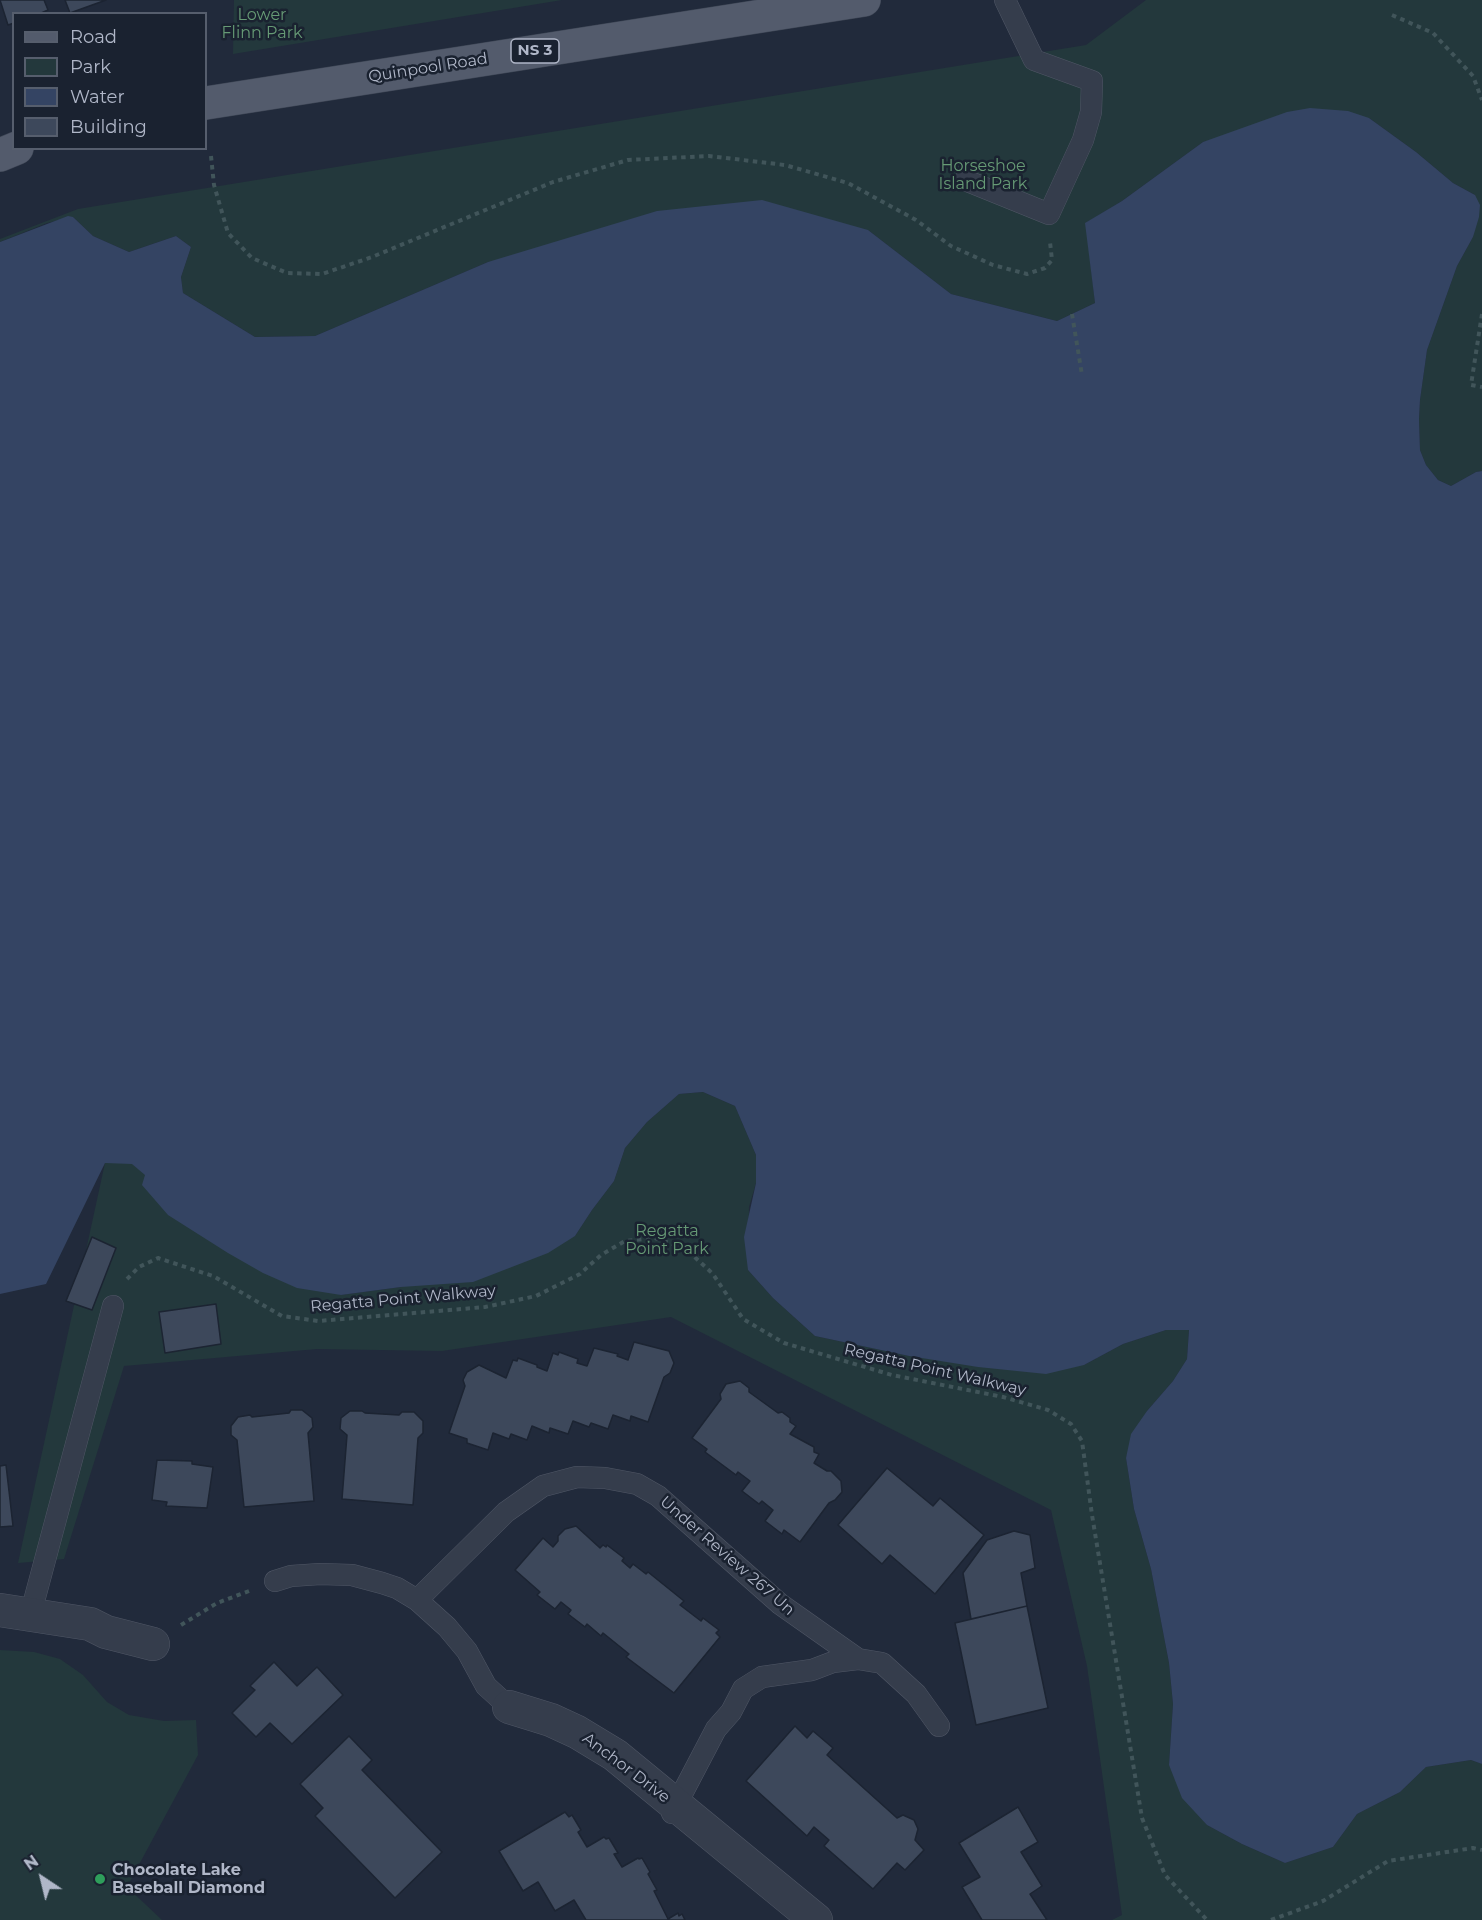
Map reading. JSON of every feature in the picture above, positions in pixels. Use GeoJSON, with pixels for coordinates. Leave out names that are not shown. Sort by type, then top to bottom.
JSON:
{"type":"FeatureCollection","features":[{"type":"Feature","properties":{"kind":"main road","name":"Quinpool Road"},"geometry":{"type":"LineString","coordinates":[[207,102],[864,0]]}},
{"type":"Feature","properties":{"kind":"street"},"geometry":{"type":"LineString","coordinates":[[15,1613],[90,1624],[106,1632],[153,1644]]}},
{"type":"Feature","properties":{"kind":"street","name":"Anchor Drive"},"geometry":{"type":"LineString","coordinates":[[510,1707],[551,1720],[577,1732],[615,1755],[816,1920]]}},
{"type":"Feature","properties":{"kind":"lane"},"geometry":{"type":"LineString","coordinates":[[965,180],[1048,214],[1083,140],[1091,112],[1092,81],[1034,60],[1005,0]]}},
{"type":"Feature","properties":{"kind":"lane"},"geometry":{"type":"LineString","coordinates":[[15,1613],[113,1306]]}},
{"type":"Feature","properties":{"kind":"lane","name":"Under Review 267 Un"},"geometry":{"type":"LineString","coordinates":[[417,1600],[506,1512],[543,1486],[577,1477],[606,1478],[637,1484],[658,1496],[780,1604],[858,1659]]}},
{"type":"Feature","properties":{"kind":"lane","name":"Anchor Drive"},"geometry":{"type":"LineString","coordinates":[[275,1581],[291,1576],[351,1575],[382,1583],[417,1600],[447,1627],[467,1651],[486,1686],[510,1707]]}},
{"type":"Feature","properties":{"kind":"lane"},"geometry":{"type":"LineString","coordinates":[[680,1809],[716,1729],[731,1712],[743,1689],[762,1677],[812,1670],[833,1662],[858,1659],[882,1663],[916,1694],[939,1726]]}},
{"type":"Feature","properties":{"kind":"path"},"geometry":{"type":"LineString","coordinates":[[1392,15],[1433,33],[1473,76],[1482,100]]}},
{"type":"Feature","properties":{"kind":"path"},"geometry":{"type":"LineString","coordinates":[[211,156],[214,184],[228,232],[252,258],[287,273],[322,274],[553,182],[628,160],[709,156],[785,165],[848,183],[916,220],[951,246],[993,265],[1027,274],[1045,268],[1052,260],[1048,214]]}},
{"type":"Feature","properties":{"kind":"path"},"geometry":{"type":"LineString","coordinates":[[1072,314],[1082,375]]}},
{"type":"Feature","properties":{"kind":"path"},"geometry":{"type":"LineString","coordinates":[[1482,314],[1471,386],[1482,387]]}},
{"type":"Feature","properties":{"kind":"path","name":"Regatta Point Walkway"},"geometry":{"type":"LineString","coordinates":[[113,1306],[122,1284],[139,1267],[158,1258],[213,1276],[282,1316],[318,1321],[484,1307],[536,1296],[580,1274],[601,1255],[625,1241],[655,1238],[686,1249],[712,1274],[742,1319],[784,1343],[892,1375],[1003,1397],[1048,1410],[1071,1424],[1082,1441],[1142,1818],[1165,1875],[1207,1920]]}},
{"type":"Feature","properties":{"kind":"path"},"geometry":{"type":"LineString","coordinates":[[153,1644],[195,1615],[218,1603],[275,1581]]}},
{"type":"Feature","properties":{"kind":"path"},"geometry":{"type":"LineString","coordinates":[[1271,1920],[1323,1901],[1388,1861],[1473,1848],[1482,1850]]}},
{"type":"Feature","properties":{"kind":"green space","name":"Lower Flinn Park"},"geometry":{"type":"Polygon","coordinates":[[[234,0],[562,0],[233,54],[234,0]]]}},
{"type":"Feature","properties":{"kind":"green space","name":"Horseshoe Island Park"},"geometry":{"type":"Polygon","coordinates":[[[1146,0],[1482,0],[1482,471],[1451,486],[1438,480],[1426,465],[1420,450],[1419,419],[1427,350],[1457,266],[1473,237],[1475,195],[1453,183],[1416,152],[1369,118],[1203,142],[1122,201],[1086,223],[1095,303],[1057,321],[951,294],[868,230],[488,262],[315,336],[255,337],[183,293],[181,277],[191,247],[176,236],[129,252],[93,236],[73,217],[47,223],[0,242],[0,239],[78,209],[1086,45],[1146,0]]]}},
{"type":"Feature","properties":{"kind":"green space","name":"Regatta Point Park"},"geometry":{"type":"Polygon","coordinates":[[[703,1092],[735,1106],[756,1155],[756,1183],[749,1207],[748,1270],[773,1298],[815,1336],[909,1356],[940,1360],[1084,1365],[1123,1344],[1166,1330],[1189,1329],[1187,1359],[1173,1381],[1147,1411],[1126,1458],[1134,1509],[1151,1569],[1169,1663],[1173,1704],[1169,1765],[1207,1825],[1285,1863],[1333,1847],[1357,1814],[1400,1792],[1426,1767],[1471,1760],[1482,1764],[1482,1920],[1112,1920],[1122,1915],[1087,1666],[1051,1510],[671,1317],[442,1351],[317,1349],[124,1366],[64,1559],[18,1563],[105,1163],[132,1163],[146,1175],[341,1295],[401,1287],[575,1236],[614,1181],[625,1148],[647,1122],[679,1094],[703,1092]]]}},
{"type":"Feature","properties":{"kind":"green space"},"geometry":{"type":"Polygon","coordinates":[[[0,1650],[34,1652],[60,1659],[83,1675],[107,1702],[129,1715],[164,1721],[196,1720],[198,1755],[127,1887],[162,1920],[0,1920],[0,1650]]]}},
{"type":"Feature","properties":{"kind":"water"},"geometry":{"type":"Polygon","coordinates":[[[1310,108],[1348,111],[1369,118],[1416,152],[1453,183],[1475,195],[1480,205],[1473,237],[1457,266],[1427,350],[1419,419],[1420,450],[1426,465],[1438,480],[1451,486],[1482,471],[1482,1764],[1471,1760],[1426,1767],[1400,1792],[1357,1814],[1333,1847],[1285,1863],[1207,1825],[1182,1798],[1169,1765],[1173,1704],[1169,1663],[1151,1569],[1134,1509],[1126,1458],[1131,1434],[1173,1381],[1187,1359],[1189,1330],[1166,1330],[1123,1344],[1084,1365],[1046,1374],[978,1367],[909,1356],[815,1336],[773,1298],[748,1270],[744,1237],[756,1183],[756,1155],[735,1106],[703,1092],[679,1094],[647,1122],[625,1148],[614,1181],[575,1236],[548,1253],[473,1282],[401,1287],[341,1295],[297,1288],[263,1273],[168,1215],[142,1185],[145,1175],[132,1164],[105,1163],[46,1284],[0,1294],[0,242],[68,216],[73,217],[93,236],[129,252],[176,236],[191,247],[181,277],[183,293],[255,337],[315,336],[488,262],[657,211],[762,200],[868,230],[951,294],[1057,321],[1095,303],[1085,223],[1122,201],[1203,142],[1287,112],[1310,108]]]}},
{"type":"Feature","properties":{"kind":"building"},"geometry":{"type":"Polygon","coordinates":[[[0,0],[44,0],[48,10],[12,12],[12,24],[8,25],[0,0]]]}},
{"type":"Feature","properties":{"kind":"building"},"geometry":{"type":"Polygon","coordinates":[[[65,0],[106,0],[73,12],[70,12],[65,0]]]}},
{"type":"Feature","properties":{"kind":"building"},"geometry":{"type":"Polygon","coordinates":[[[92,1237],[116,1248],[92,1310],[66,1301],[92,1237]]]}},
{"type":"Feature","properties":{"kind":"building"},"geometry":{"type":"Polygon","coordinates":[[[216,1304],[221,1344],[165,1353],[159,1312],[216,1304]]]}},
{"type":"Feature","properties":{"kind":"building"},"geometry":{"type":"Polygon","coordinates":[[[634,1342],[669,1351],[674,1363],[670,1373],[664,1377],[648,1422],[631,1416],[630,1421],[613,1415],[608,1429],[591,1423],[589,1427],[573,1421],[568,1434],[550,1428],[549,1433],[532,1426],[527,1440],[511,1434],[509,1439],[493,1433],[488,1450],[467,1443],[467,1439],[449,1433],[465,1386],[463,1380],[467,1372],[479,1365],[506,1378],[513,1360],[517,1361],[518,1358],[547,1371],[553,1353],[558,1355],[559,1352],[578,1359],[577,1363],[587,1366],[594,1348],[618,1354],[617,1356],[628,1360],[634,1342]]]}},
{"type":"Feature","properties":{"kind":"building"},"geometry":{"type":"Polygon","coordinates":[[[740,1381],[749,1388],[749,1392],[778,1413],[782,1412],[790,1418],[790,1422],[796,1426],[790,1434],[814,1447],[814,1452],[819,1454],[814,1463],[831,1471],[841,1481],[842,1492],[829,1503],[800,1542],[784,1530],[782,1534],[765,1521],[773,1510],[762,1501],[759,1504],[742,1491],[750,1481],[738,1472],[736,1475],[705,1452],[707,1449],[692,1438],[721,1399],[720,1394],[726,1384],[740,1381]]]}},
{"type":"Feature","properties":{"kind":"building"},"geometry":{"type":"Polygon","coordinates":[[[291,1410],[302,1410],[312,1418],[313,1427],[308,1433],[314,1501],[244,1507],[237,1440],[231,1435],[231,1426],[238,1417],[289,1413],[291,1410]]]}},
{"type":"Feature","properties":{"kind":"building"},"geometry":{"type":"Polygon","coordinates":[[[350,1411],[399,1415],[402,1412],[414,1412],[423,1421],[423,1433],[418,1438],[413,1505],[342,1499],[347,1435],[340,1429],[341,1418],[350,1411]]]}},
{"type":"Feature","properties":{"kind":"building"},"geometry":{"type":"Polygon","coordinates":[[[157,1460],[192,1461],[192,1464],[213,1467],[207,1508],[166,1506],[167,1502],[152,1500],[157,1460]]]}},
{"type":"Feature","properties":{"kind":"building"},"geometry":{"type":"Polygon","coordinates":[[[6,1465],[13,1526],[0,1527],[0,1466],[6,1465]]]}},
{"type":"Feature","properties":{"kind":"building"},"geometry":{"type":"Polygon","coordinates":[[[887,1468],[933,1506],[940,1498],[984,1535],[935,1594],[890,1555],[882,1564],[838,1525],[887,1468]]]}},
{"type":"Feature","properties":{"kind":"building"},"geometry":{"type":"Polygon","coordinates":[[[576,1526],[600,1548],[607,1545],[624,1558],[622,1561],[630,1568],[633,1564],[646,1574],[648,1572],[684,1601],[680,1605],[701,1621],[703,1618],[719,1630],[716,1633],[720,1637],[674,1693],[626,1657],[629,1654],[603,1633],[601,1636],[587,1624],[585,1627],[568,1614],[571,1610],[561,1602],[555,1609],[537,1595],[540,1592],[515,1570],[543,1538],[553,1547],[558,1541],[558,1536],[565,1529],[576,1526]]]}},
{"type":"Feature","properties":{"kind":"building"},"geometry":{"type":"Polygon","coordinates":[[[1014,1531],[1030,1535],[1035,1568],[1021,1573],[1027,1606],[971,1619],[963,1573],[987,1540],[1014,1531]]]}},
{"type":"Feature","properties":{"kind":"building"},"geometry":{"type":"Polygon","coordinates":[[[1027,1606],[1048,1708],[976,1725],[955,1623],[1027,1606]]]}},
{"type":"Feature","properties":{"kind":"building"},"geometry":{"type":"Polygon","coordinates":[[[274,1662],[297,1686],[317,1667],[343,1695],[292,1744],[270,1723],[256,1737],[232,1713],[255,1690],[250,1686],[274,1662]]]}},
{"type":"Feature","properties":{"kind":"building"},"geometry":{"type":"Polygon","coordinates":[[[795,1726],[807,1738],[813,1731],[833,1748],[827,1755],[897,1818],[903,1815],[914,1820],[918,1829],[915,1840],[924,1850],[905,1870],[897,1863],[873,1889],[824,1846],[829,1840],[814,1827],[807,1836],[746,1781],[795,1726]]]}},
{"type":"Feature","properties":{"kind":"building"},"geometry":{"type":"Polygon","coordinates":[[[349,1736],[372,1760],[362,1770],[442,1852],[395,1898],[315,1816],[323,1808],[300,1784],[349,1736]]]}},
{"type":"Feature","properties":{"kind":"building"},"geometry":{"type":"Polygon","coordinates":[[[1018,1807],[1038,1842],[1021,1852],[1042,1886],[1030,1894],[1047,1920],[982,1920],[962,1887],[980,1877],[959,1843],[1018,1807]]]}},
{"type":"Feature","properties":{"kind":"building"},"geometry":{"type":"Polygon","coordinates":[[[565,1812],[569,1817],[572,1815],[587,1847],[604,1837],[609,1838],[618,1853],[614,1854],[622,1867],[642,1858],[657,1890],[654,1891],[668,1919],[678,1913],[679,1916],[682,1914],[685,1920],[586,1920],[574,1900],[555,1911],[538,1882],[523,1891],[499,1851],[565,1812]]]}},
{"type":"Feature","properties":{"kind":"place","name":"Chocolate Lake Baseball Diamond"},"geometry":{"type":"Point","coordinates":[100,1879]}}]}
